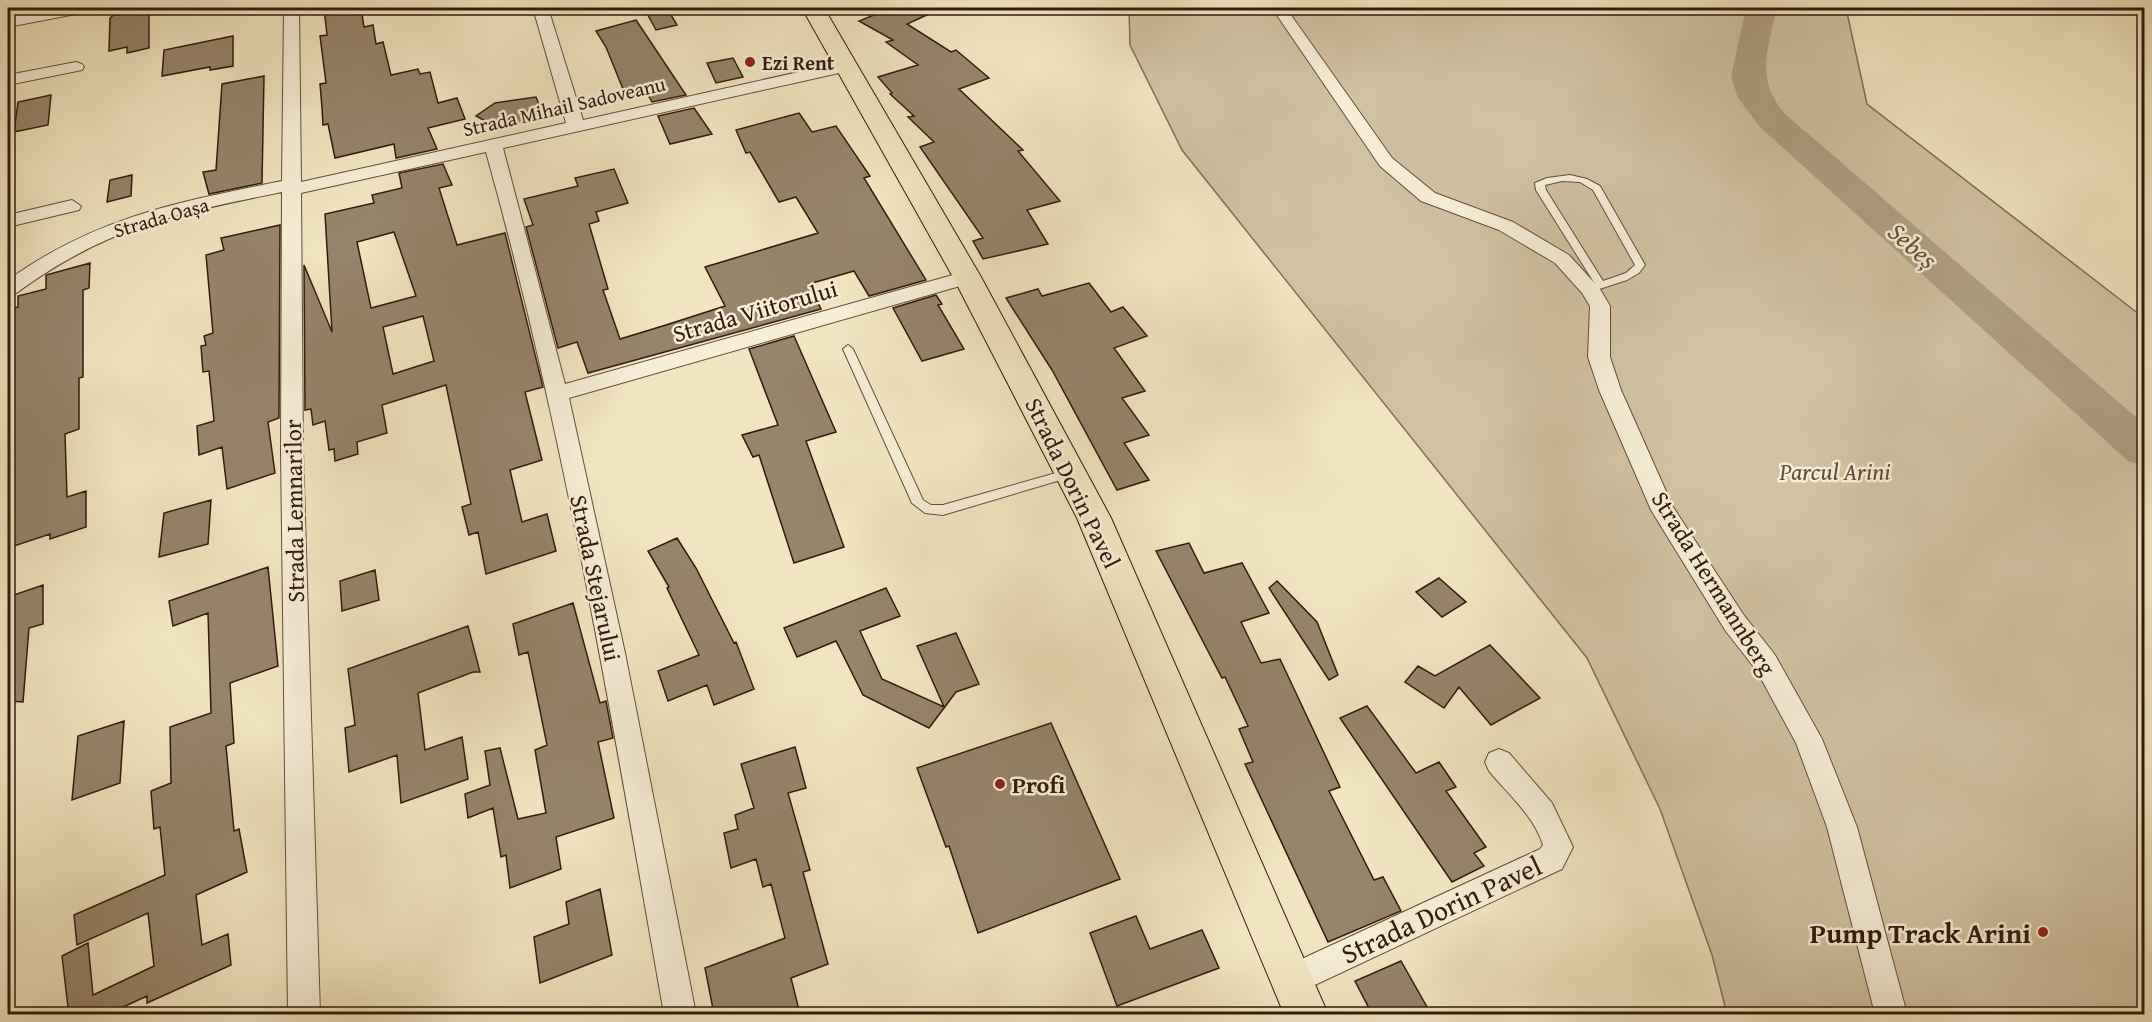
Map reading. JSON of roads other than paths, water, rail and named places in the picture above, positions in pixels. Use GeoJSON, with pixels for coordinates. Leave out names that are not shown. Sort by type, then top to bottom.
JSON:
{"type":"FeatureCollection","features":[{"type":"Feature","properties":{"kind":"main road","name":"Strada Dorin Pavel"},"geometry":{"type":"LineString","coordinates":[[813,8],[967,277],[1094,518],[1306,1014]]}},
{"type":"Feature","properties":{"kind":"street"},"geometry":{"type":"LineString","coordinates":[[8,22],[81,8]]}},
{"type":"Feature","properties":{"kind":"street","name":"Strada Lemnarilor"},"geometry":{"type":"LineString","coordinates":[[291,8],[292,451],[304,1014]]}},
{"type":"Feature","properties":{"kind":"street"},"geometry":{"type":"LineString","coordinates":[[540,8],[576,127]]}},
{"type":"Feature","properties":{"kind":"street","name":"Strada Hermannberg"},"geometry":{"type":"LineString","coordinates":[[1279,8],[1386,162],[1405,180],[1428,197],[1506,226],[1562,259],[1595,286],[1600,306],[1599,357],[1610,390],[1663,510],[1734,622],[1766,663],[1808,739],[1842,827],[1891,1014]]}},
{"type":"Feature","properties":{"kind":"street","name":"Strada Mihail Sadoveanu"},"geometry":{"type":"LineString","coordinates":[[292,187],[848,66]]}},
{"type":"Feature","properties":{"kind":"street"},"geometry":{"type":"LineString","coordinates":[[8,81],[76,67]]}},
{"type":"Feature","properties":{"kind":"street","name":"Strada Stejarului"},"geometry":{"type":"LineString","coordinates":[[493,145],[513,212],[557,394],[614,663],[680,1014]]}},
{"type":"Feature","properties":{"kind":"street","name":"Strada Oașa"},"geometry":{"type":"LineString","coordinates":[[8,289],[84,243],[130,222],[164,212],[292,187]]}},
{"type":"Feature","properties":{"kind":"street"},"geometry":{"type":"LineString","coordinates":[[8,221],[72,206]]}},
{"type":"Feature","properties":{"kind":"street","name":"Strada Viitorului"},"geometry":{"type":"LineString","coordinates":[[557,394],[967,277]]}},
{"type":"Feature","properties":{"kind":"street","name":"Strada Dorin Pavel"},"geometry":{"type":"LineString","coordinates":[[1291,980],[1551,859],[1558,847],[1557,838],[1499,762]]}},
{"type":"Feature","properties":{"kind":"lane"},"geometry":{"type":"LineString","coordinates":[[1580,177],[1597,188],[1640,265],[1625,279],[1595,286],[1541,190],[1540,183],[1580,177]]}},
{"type":"Feature","properties":{"kind":"lane"},"geometry":{"type":"LineString","coordinates":[[848,349],[918,503],[929,510],[943,510],[1071,473]]}},
{"type":"Feature","properties":{"kind":"waterway","name":"Sebeș"},"geometry":{"type":"LineString","coordinates":[[1761,8],[1748,77],[1755,98],[1772,120],[2144,449]]}},
{"type":"Feature","properties":{"kind":"place","name":"Ezi Rent"},"geometry":{"type":"Point","coordinates":[750,62]}},
{"type":"Feature","properties":{"kind":"place","name":"Profi"},"geometry":{"type":"Point","coordinates":[1000,784]}},
{"type":"Feature","properties":{"kind":"place","name":"Pump Track Arini"},"geometry":{"type":"Point","coordinates":[2043,932]}},
{"type":"Feature","properties":{"kind":"park label","name":"Parcul Arini"},"geometry":{"type":"Point","coordinates":[1835,471]}}]}
